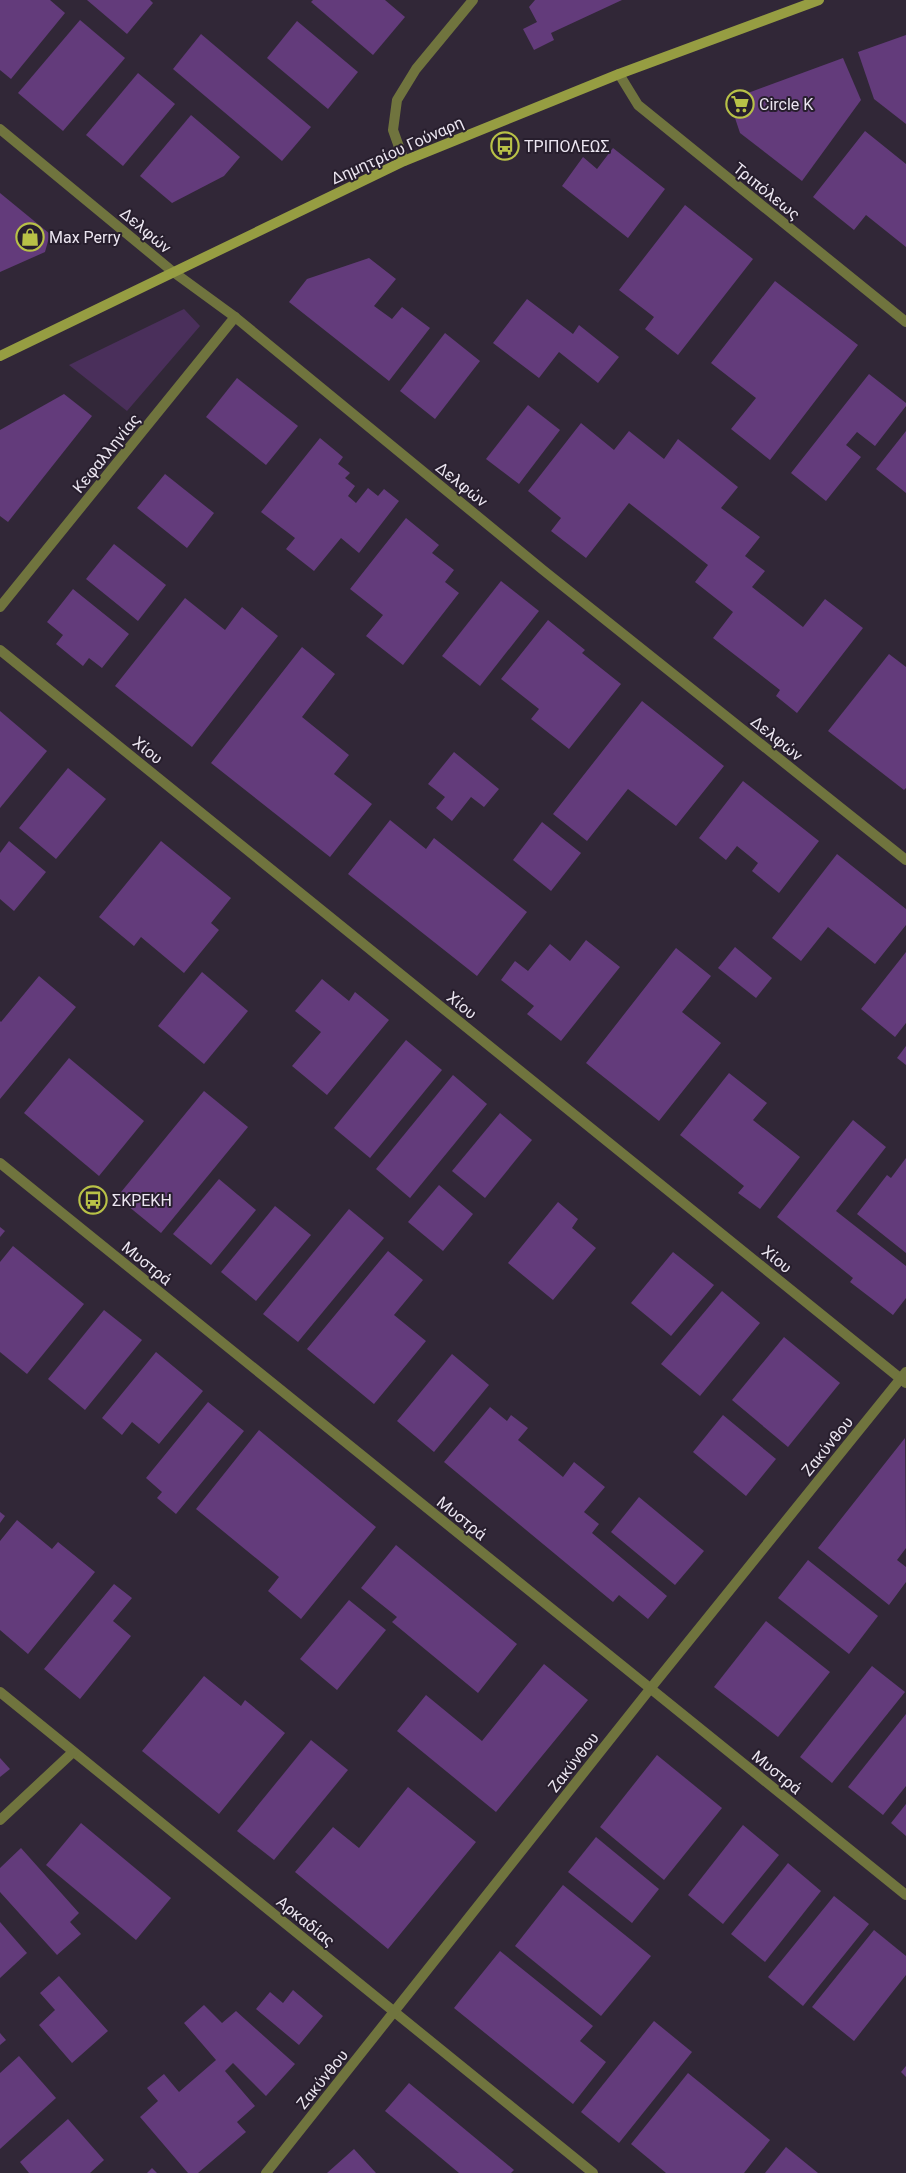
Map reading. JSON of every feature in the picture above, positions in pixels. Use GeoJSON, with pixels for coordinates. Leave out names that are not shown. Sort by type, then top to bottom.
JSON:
{"type":"FeatureCollection","features":[{"type":"Feature","properties":{"kind":"main road","name":"Δημητρίου Γούναρη"},"geometry":{"type":"LineString","coordinates":[[0,356],[172,271],[404,161],[620,74],[819,0]]}},
{"type":"Feature","properties":{"kind":"street"},"geometry":{"type":"LineString","coordinates":[[404,161],[393,130],[397,100],[416,69],[474,0]]}},
{"type":"Feature","properties":{"kind":"street","name":"Τριπόλεως"},"geometry":{"type":"LineString","coordinates":[[620,74],[638,106],[906,322]]}},
{"type":"Feature","properties":{"kind":"street","name":"Δελφών"},"geometry":{"type":"LineString","coordinates":[[0,129],[172,271],[236,317],[535,564],[906,860]]}},
{"type":"Feature","properties":{"kind":"street","name":"Κεφαλληνίας"},"geometry":{"type":"LineString","coordinates":[[0,607],[236,317]]}},
{"type":"Feature","properties":{"kind":"street","name":"Χίου"},"geometry":{"type":"LineString","coordinates":[[0,650],[904,1378]]}},
{"type":"Feature","properties":{"kind":"street","name":"Μυστρά"},"geometry":{"type":"LineString","coordinates":[[0,1163],[906,1895]]}},
{"type":"Feature","properties":{"kind":"street","name":"Ζακύνθου"},"geometry":{"type":"LineString","coordinates":[[266,2173],[650,1689],[904,1378]]}},
{"type":"Feature","properties":{"kind":"street","name":"Αρκαδίας"},"geometry":{"type":"LineString","coordinates":[[0,1692],[593,2173]]}},
{"type":"Feature","properties":{"kind":"street"},"geometry":{"type":"LineString","coordinates":[[0,1820],[73,1752]]}},
{"type":"Feature","properties":{"kind":"shaded area"},"geometry":{"type":"Polygon","coordinates":[[[184,309],[200,326],[127,411],[69,365],[184,309]]]}},
{"type":"Feature","properties":{"kind":"building"},"geometry":{"type":"Polygon","coordinates":[[[0,0],[50,0],[65,13],[11,79],[0,70],[0,0]]]}},
{"type":"Feature","properties":{"kind":"building"},"geometry":{"type":"Polygon","coordinates":[[[87,0],[150,0],[153,3],[127,34],[87,0]]]}},
{"type":"Feature","properties":{"kind":"building"},"geometry":{"type":"Polygon","coordinates":[[[313,0],[385,0],[405,17],[373,55],[311,2],[313,0]]]}},
{"type":"Feature","properties":{"kind":"building"},"geometry":{"type":"Polygon","coordinates":[[[535,0],[622,0],[551,33],[554,40],[534,50],[523,29],[537,22],[529,7],[535,0]]]}},
{"type":"Feature","properties":{"kind":"building"},"geometry":{"type":"Polygon","coordinates":[[[80,20],[125,58],[63,131],[18,93],[80,20]]]}},
{"type":"Feature","properties":{"kind":"building"},"geometry":{"type":"Polygon","coordinates":[[[297,21],[358,72],[328,109],[267,58],[297,21]]]}},
{"type":"Feature","properties":{"kind":"building"},"geometry":{"type":"Polygon","coordinates":[[[201,34],[311,127],[282,161],[173,69],[201,34]]]}},
{"type":"Feature","properties":{"kind":"building"},"geometry":{"type":"Polygon","coordinates":[[[906,35],[906,124],[874,99],[858,52],[906,35]]]}},
{"type":"Feature","properties":{"kind":"building"},"geometry":{"type":"Polygon","coordinates":[[[843,58],[861,100],[802,181],[740,133],[729,100],[843,58]]]}},
{"type":"Feature","properties":{"kind":"building"},"geometry":{"type":"Polygon","coordinates":[[[138,73],[175,104],[123,166],[86,135],[138,73]]]}},
{"type":"Feature","properties":{"kind":"building"},"geometry":{"type":"Polygon","coordinates":[[[191,115],[240,157],[224,176],[172,203],[140,176],[191,115]]]}},
{"type":"Feature","properties":{"kind":"building"},"geometry":{"type":"Polygon","coordinates":[[[865,131],[906,164],[906,247],[866,215],[854,230],[813,197],[865,131]]]}},
{"type":"Feature","properties":{"kind":"building"},"geometry":{"type":"Polygon","coordinates":[[[613,148],[665,189],[628,238],[562,186],[583,157],[597,169],[613,148]]]}},
{"type":"Feature","properties":{"kind":"building"},"geometry":{"type":"Polygon","coordinates":[[[0,193],[50,234],[45,252],[0,272],[0,193]]]}},
{"type":"Feature","properties":{"kind":"building"},"geometry":{"type":"Polygon","coordinates":[[[685,205],[753,259],[678,355],[645,329],[654,317],[619,290],[685,205]]]}},
{"type":"Feature","properties":{"kind":"building"},"geometry":{"type":"Polygon","coordinates":[[[369,258],[396,279],[374,306],[392,319],[402,307],[430,328],[389,381],[289,302],[307,279],[369,258]]]}},
{"type":"Feature","properties":{"kind":"building"},"geometry":{"type":"Polygon","coordinates":[[[775,281],[858,345],[770,460],[731,429],[756,398],[711,363],[775,281]]]}},
{"type":"Feature","properties":{"kind":"building"},"geometry":{"type":"Polygon","coordinates":[[[527,299],[573,334],[579,325],[619,357],[598,383],[559,352],[539,378],[493,343],[527,299]]]}},
{"type":"Feature","properties":{"kind":"building"},"geometry":{"type":"Polygon","coordinates":[[[445,333],[480,361],[435,419],[400,391],[445,333]]]}},
{"type":"Feature","properties":{"kind":"building"},"geometry":{"type":"Polygon","coordinates":[[[869,374],[906,403],[906,406],[875,446],[857,432],[846,445],[861,457],[826,501],[791,473],[869,374]]]}},
{"type":"Feature","properties":{"kind":"building"},"geometry":{"type":"Polygon","coordinates":[[[237,378],[298,426],[266,465],[206,417],[237,378]]]}},
{"type":"Feature","properties":{"kind":"building"},"geometry":{"type":"Polygon","coordinates":[[[64,394],[92,416],[8,522],[0,516],[0,430],[64,394]]]}},
{"type":"Feature","properties":{"kind":"building"},"geometry":{"type":"Polygon","coordinates":[[[528,405],[560,430],[519,484],[486,459],[528,405]]]}},
{"type":"Feature","properties":{"kind":"building"},"geometry":{"type":"Polygon","coordinates":[[[581,423],[614,450],[629,431],[664,459],[678,439],[738,487],[721,508],[760,537],[745,556],[765,571],[752,587],[803,627],[825,599],[863,628],[797,713],[776,696],[780,690],[713,638],[733,612],[695,582],[708,565],[629,503],[586,558],[551,531],[561,518],[528,491],[581,423]]]}},
{"type":"Feature","properties":{"kind":"building"},"geometry":{"type":"Polygon","coordinates":[[[906,431],[906,493],[876,469],[906,431]]]}},
{"type":"Feature","properties":{"kind":"building"},"geometry":{"type":"Polygon","coordinates":[[[320,438],[343,457],[338,464],[350,473],[345,478],[355,486],[348,496],[356,503],[368,488],[378,496],[384,489],[399,501],[359,553],[341,538],[314,571],[286,549],[295,538],[261,512],[320,438]]]}},
{"type":"Feature","properties":{"kind":"building"},"geometry":{"type":"Polygon","coordinates":[[[165,474],[214,513],[187,548],[137,508],[165,474]]]}},
{"type":"Feature","properties":{"kind":"building"},"geometry":{"type":"Polygon","coordinates":[[[406,518],[439,545],[432,553],[454,570],[445,582],[459,593],[403,665],[366,636],[383,615],[350,589],[406,518]]]}},
{"type":"Feature","properties":{"kind":"building"},"geometry":{"type":"Polygon","coordinates":[[[114,544],[166,585],[138,621],[86,579],[114,544]]]}},
{"type":"Feature","properties":{"kind":"building"},"geometry":{"type":"Polygon","coordinates":[[[501,581],[539,611],[480,686],[442,656],[501,581]]]}},
{"type":"Feature","properties":{"kind":"building"},"geometry":{"type":"Polygon","coordinates":[[[73,589],[129,634],[102,668],[89,658],[83,666],[56,644],[63,635],[47,622],[73,589]]]}},
{"type":"Feature","properties":{"kind":"building"},"geometry":{"type":"Polygon","coordinates":[[[185,598],[225,630],[242,607],[278,636],[192,747],[115,686],[185,598]]]}},
{"type":"Feature","properties":{"kind":"building"},"geometry":{"type":"Polygon","coordinates":[[[548,620],[585,650],[582,653],[621,684],[569,749],[531,719],[539,709],[501,679],[548,620]]]}},
{"type":"Feature","properties":{"kind":"building"},"geometry":{"type":"Polygon","coordinates":[[[302,647],[335,674],[302,717],[349,755],[334,774],[372,804],[330,857],[211,763],[302,647]]]}},
{"type":"Feature","properties":{"kind":"building"},"geometry":{"type":"Polygon","coordinates":[[[889,654],[906,667],[906,788],[904,790],[828,731],[889,654]]]}},
{"type":"Feature","properties":{"kind":"building"},"geometry":{"type":"Polygon","coordinates":[[[642,701],[724,766],[676,826],[628,789],[587,841],[553,814],[642,701]]]}},
{"type":"Feature","properties":{"kind":"building"},"geometry":{"type":"Polygon","coordinates":[[[0,711],[47,751],[0,808],[0,711]]]}},
{"type":"Feature","properties":{"kind":"building"},"geometry":{"type":"Polygon","coordinates":[[[454,752],[499,789],[484,807],[471,797],[452,821],[436,808],[445,797],[428,784],[454,752]]]}},
{"type":"Feature","properties":{"kind":"building"},"geometry":{"type":"Polygon","coordinates":[[[68,768],[106,799],[56,859],[19,828],[68,768]]]}},
{"type":"Feature","properties":{"kind":"building"},"geometry":{"type":"Polygon","coordinates":[[[743,781],[819,841],[779,893],[752,871],[758,863],[737,846],[726,860],[699,838],[743,781]]]}},
{"type":"Feature","properties":{"kind":"building"},"geometry":{"type":"Polygon","coordinates":[[[390,820],[426,849],[434,838],[527,912],[477,976],[348,874],[390,820]]]}},
{"type":"Feature","properties":{"kind":"building"},"geometry":{"type":"Polygon","coordinates":[[[542,822],[581,853],[551,891],[513,860],[542,822]]]}},
{"type":"Feature","properties":{"kind":"building"},"geometry":{"type":"Polygon","coordinates":[[[9,841],[46,872],[14,911],[0,899],[0,853],[9,841]]]}},
{"type":"Feature","properties":{"kind":"building"},"geometry":{"type":"Polygon","coordinates":[[[161,841],[231,898],[211,923],[219,930],[184,973],[141,937],[134,946],[99,917],[161,841]]]}},
{"type":"Feature","properties":{"kind":"building"},"geometry":{"type":"Polygon","coordinates":[[[837,854],[906,909],[906,925],[875,964],[828,927],[801,961],[772,938],[837,854]]]}},
{"type":"Feature","properties":{"kind":"building"},"geometry":{"type":"Polygon","coordinates":[[[586,940],[620,967],[561,1041],[527,1014],[534,1006],[501,980],[515,961],[528,971],[550,944],[570,961],[586,940]]]}},
{"type":"Feature","properties":{"kind":"building"},"geometry":{"type":"Polygon","coordinates":[[[735,947],[772,978],[756,998],[718,968],[735,947]]]}},
{"type":"Feature","properties":{"kind":"building"},"geometry":{"type":"Polygon","coordinates":[[[676,948],[711,976],[682,1012],[721,1043],[659,1121],[586,1063],[676,948]]]}},
{"type":"Feature","properties":{"kind":"building"},"geometry":{"type":"Polygon","coordinates":[[[906,952],[906,1023],[895,1037],[861,1009],[906,952]]]}},
{"type":"Feature","properties":{"kind":"building"},"geometry":{"type":"Polygon","coordinates":[[[202,972],[248,1011],[204,1064],[158,1026],[202,972]]]}},
{"type":"Feature","properties":{"kind":"building"},"geometry":{"type":"Polygon","coordinates":[[[39,976],[76,1007],[0,1099],[0,1021],[39,976]]]}},
{"type":"Feature","properties":{"kind":"building"},"geometry":{"type":"Polygon","coordinates":[[[322,979],[349,1001],[355,992],[389,1020],[327,1095],[292,1066],[321,1032],[295,1011],[322,979]]]}},
{"type":"Feature","properties":{"kind":"building"},"geometry":{"type":"Polygon","coordinates":[[[406,1040],[442,1070],[370,1158],[334,1128],[406,1040]]]}},
{"type":"Feature","properties":{"kind":"building"},"geometry":{"type":"Polygon","coordinates":[[[906,1046],[906,1065],[897,1058],[906,1046]]]}},
{"type":"Feature","properties":{"kind":"building"},"geometry":{"type":"Polygon","coordinates":[[[69,1058],[144,1121],[99,1176],[24,1113],[69,1058]]]}},
{"type":"Feature","properties":{"kind":"building"},"geometry":{"type":"Polygon","coordinates":[[[729,1073],[767,1103],[753,1120],[800,1157],[760,1209],[738,1193],[744,1186],[680,1135],[729,1073]]]}},
{"type":"Feature","properties":{"kind":"building"},"geometry":{"type":"Polygon","coordinates":[[[453,1075],[487,1104],[410,1198],[376,1169],[453,1075]]]}},
{"type":"Feature","properties":{"kind":"building"},"geometry":{"type":"Polygon","coordinates":[[[204,1091],[248,1127],[161,1233],[117,1197],[204,1091]]]}},
{"type":"Feature","properties":{"kind":"building"},"geometry":{"type":"Polygon","coordinates":[[[500,1113],[532,1140],[485,1198],[452,1171],[500,1113]]]}},
{"type":"Feature","properties":{"kind":"building"},"geometry":{"type":"Polygon","coordinates":[[[853,1120],[886,1147],[836,1211],[906,1266],[906,1298],[893,1315],[850,1282],[853,1278],[777,1217],[853,1120]]]}},
{"type":"Feature","properties":{"kind":"building"},"geometry":{"type":"Polygon","coordinates":[[[906,1158],[906,1253],[857,1214],[887,1175],[891,1178],[906,1158]]]}},
{"type":"Feature","properties":{"kind":"building"},"geometry":{"type":"Polygon","coordinates":[[[219,1179],[256,1210],[211,1265],[173,1234],[219,1179]]]}},
{"type":"Feature","properties":{"kind":"building"},"geometry":{"type":"Polygon","coordinates":[[[439,1185],[473,1214],[443,1251],[408,1222],[439,1185]]]}},
{"type":"Feature","properties":{"kind":"building"},"geometry":{"type":"Polygon","coordinates":[[[558,1202],[578,1219],[572,1228],[596,1248],[553,1300],[508,1263],[558,1202]]]}},
{"type":"Feature","properties":{"kind":"building"},"geometry":{"type":"Polygon","coordinates":[[[275,1206],[311,1235],[256,1301],[221,1272],[275,1206]]]}},
{"type":"Feature","properties":{"kind":"building"},"geometry":{"type":"Polygon","coordinates":[[[349,1209],[384,1238],[298,1342],[263,1314],[349,1209]]]}},
{"type":"Feature","properties":{"kind":"building"},"geometry":{"type":"Polygon","coordinates":[[[0,1227],[5,1231],[0,1237],[0,1227]]]}},
{"type":"Feature","properties":{"kind":"building"},"geometry":{"type":"Polygon","coordinates":[[[13,1246],[84,1304],[27,1374],[0,1352],[0,1262],[13,1246]]]}},
{"type":"Feature","properties":{"kind":"building"},"geometry":{"type":"Polygon","coordinates":[[[388,1251],[423,1280],[394,1315],[426,1341],[374,1404],[307,1349],[388,1251]]]}},
{"type":"Feature","properties":{"kind":"building"},"geometry":{"type":"Polygon","coordinates":[[[673,1252],[714,1285],[671,1336],[631,1303],[673,1252]]]}},
{"type":"Feature","properties":{"kind":"building"},"geometry":{"type":"Polygon","coordinates":[[[722,1291],[760,1323],[700,1396],[661,1364],[722,1291]]]}},
{"type":"Feature","properties":{"kind":"building"},"geometry":{"type":"Polygon","coordinates":[[[104,1310],[142,1340],[85,1410],[48,1379],[104,1310]]]}},
{"type":"Feature","properties":{"kind":"building"},"geometry":{"type":"Polygon","coordinates":[[[784,1337],[840,1383],[788,1447],[732,1400],[784,1337]]]}},
{"type":"Feature","properties":{"kind":"building"},"geometry":{"type":"Polygon","coordinates":[[[156,1352],[203,1391],[159,1444],[132,1422],[122,1435],[102,1418],[156,1352]]]}},
{"type":"Feature","properties":{"kind":"building"},"geometry":{"type":"Polygon","coordinates":[[[452,1354],[489,1385],[434,1452],[397,1421],[452,1354]]]}},
{"type":"Feature","properties":{"kind":"building"},"geometry":{"type":"Polygon","coordinates":[[[208,1402],[244,1431],[176,1514],[157,1498],[162,1492],[146,1478],[208,1402]]]}},
{"type":"Feature","properties":{"kind":"building"},"geometry":{"type":"Polygon","coordinates":[[[490,1407],[507,1421],[511,1415],[528,1428],[518,1440],[563,1477],[574,1462],[605,1487],[584,1512],[599,1524],[592,1533],[667,1596],[648,1619],[619,1595],[613,1602],[444,1462],[490,1407]]]}},
{"type":"Feature","properties":{"kind":"building"},"geometry":{"type":"Polygon","coordinates":[[[723,1415],[776,1459],[746,1496],[693,1452],[723,1415]]]}},
{"type":"Feature","properties":{"kind":"building"},"geometry":{"type":"Polygon","coordinates":[[[259,1430],[376,1527],[301,1619],[268,1591],[279,1577],[196,1509],[259,1430]]]}},
{"type":"Feature","properties":{"kind":"building"},"geometry":{"type":"Polygon","coordinates":[[[905,1438],[906,1548],[897,1560],[906,1567],[906,1582],[889,1605],[818,1548],[905,1438]]]}},
{"type":"Feature","properties":{"kind":"building"},"geometry":{"type":"Polygon","coordinates":[[[639,1497],[704,1551],[675,1585],[611,1532],[639,1497]]]}},
{"type":"Feature","properties":{"kind":"building"},"geometry":{"type":"Polygon","coordinates":[[[0,1512],[5,1516],[0,1523],[0,1512]]]}},
{"type":"Feature","properties":{"kind":"building"},"geometry":{"type":"Polygon","coordinates":[[[17,1520],[52,1549],[58,1542],[95,1572],[28,1654],[0,1630],[0,1541],[17,1520]]]}},
{"type":"Feature","properties":{"kind":"building"},"geometry":{"type":"Polygon","coordinates":[[[396,1545],[517,1644],[478,1693],[392,1622],[397,1617],[361,1588],[396,1545]]]}},
{"type":"Feature","properties":{"kind":"building"},"geometry":{"type":"Polygon","coordinates":[[[808,1560],[878,1616],[849,1654],[778,1598],[808,1560]]]}},
{"type":"Feature","properties":{"kind":"building"},"geometry":{"type":"Polygon","coordinates":[[[114,1584],[132,1598],[113,1621],[131,1636],[80,1699],[44,1669],[114,1584]]]}},
{"type":"Feature","properties":{"kind":"building"},"geometry":{"type":"Polygon","coordinates":[[[349,1600],[386,1630],[337,1690],[300,1659],[349,1600]]]}},
{"type":"Feature","properties":{"kind":"building"},"geometry":{"type":"Polygon","coordinates":[[[766,1621],[830,1672],[778,1737],[714,1687],[766,1621]]]}},
{"type":"Feature","properties":{"kind":"building"},"geometry":{"type":"Polygon","coordinates":[[[544,1664],[588,1700],[496,1812],[397,1731],[426,1695],[482,1741],[544,1664]]]}},
{"type":"Feature","properties":{"kind":"building"},"geometry":{"type":"Polygon","coordinates":[[[872,1666],[905,1692],[832,1783],[800,1757],[872,1666]]]}},
{"type":"Feature","properties":{"kind":"building"},"geometry":{"type":"Polygon","coordinates":[[[204,1676],[241,1706],[245,1700],[285,1733],[219,1814],[142,1751],[204,1676]]]}},
{"type":"Feature","properties":{"kind":"building"},"geometry":{"type":"Polygon","coordinates":[[[906,1714],[906,1786],[883,1815],[848,1787],[906,1714]]]}},
{"type":"Feature","properties":{"kind":"building"},"geometry":{"type":"Polygon","coordinates":[[[311,1740],[348,1770],[274,1860],[237,1831],[311,1740]]]}},
{"type":"Feature","properties":{"kind":"building"},"geometry":{"type":"Polygon","coordinates":[[[657,1755],[722,1808],[664,1880],[600,1827],[657,1755]]]}},
{"type":"Feature","properties":{"kind":"building"},"geometry":{"type":"Polygon","coordinates":[[[0,1758],[10,1769],[0,1777],[0,1758]]]}},
{"type":"Feature","properties":{"kind":"building"},"geometry":{"type":"Polygon","coordinates":[[[408,1787],[476,1842],[388,1949],[295,1872],[333,1827],[359,1848],[408,1787]]]}},
{"type":"Feature","properties":{"kind":"building"},"geometry":{"type":"Polygon","coordinates":[[[906,1804],[906,1836],[891,1823],[906,1804]]]}},
{"type":"Feature","properties":{"kind":"building"},"geometry":{"type":"Polygon","coordinates":[[[81,1823],[171,1898],[136,1940],[46,1865],[81,1823]]]}},
{"type":"Feature","properties":{"kind":"building"},"geometry":{"type":"Polygon","coordinates":[[[743,1825],[779,1855],[723,1924],[688,1895],[743,1825]]]}},
{"type":"Feature","properties":{"kind":"building"},"geometry":{"type":"Polygon","coordinates":[[[596,1837],[659,1889],[632,1923],[568,1872],[596,1837]]]}},
{"type":"Feature","properties":{"kind":"building"},"geometry":{"type":"Polygon","coordinates":[[[21,1848],[79,1913],[70,1922],[81,1934],[57,1955],[0,1892],[0,1868],[21,1848]]]}},
{"type":"Feature","properties":{"kind":"building"},"geometry":{"type":"Polygon","coordinates":[[[788,1863],[821,1891],[765,1962],[731,1934],[788,1863]]]}},
{"type":"Feature","properties":{"kind":"building"},"geometry":{"type":"Polygon","coordinates":[[[563,1885],[651,1956],[601,2016],[515,1946],[563,1885]]]}},
{"type":"Feature","properties":{"kind":"building"},"geometry":{"type":"Polygon","coordinates":[[[834,1896],[869,1924],[803,2006],[768,1977],[834,1896]]]}},
{"type":"Feature","properties":{"kind":"building"},"geometry":{"type":"Polygon","coordinates":[[[0,1922],[27,1953],[0,1978],[0,1922]]]}},
{"type":"Feature","properties":{"kind":"building"},"geometry":{"type":"Polygon","coordinates":[[[874,1930],[906,1956],[906,1975],[854,2041],[812,2007],[874,1930]]]}},
{"type":"Feature","properties":{"kind":"building"},"geometry":{"type":"Polygon","coordinates":[[[500,1951],[593,2026],[580,2041],[606,2062],[573,2104],[454,2008],[500,1951]]]}},
{"type":"Feature","properties":{"kind":"building"},"geometry":{"type":"Polygon","coordinates":[[[59,1976],[108,2031],[72,2063],[39,2025],[55,2010],[40,1993],[59,1976]]]}},
{"type":"Feature","properties":{"kind":"building"},"geometry":{"type":"Polygon","coordinates":[[[293,1990],[323,2016],[299,2045],[256,2009],[270,1992],[283,2003],[293,1990]]]}},
{"type":"Feature","properties":{"kind":"building"},"geometry":{"type":"Polygon","coordinates":[[[204,2005],[222,2023],[236,2011],[295,2064],[266,2096],[233,2063],[225,2071],[255,2106],[237,2122],[246,2132],[198,2173],[188,2173],[140,2117],[158,2101],[147,2088],[164,2074],[179,2092],[216,2060],[184,2023],[204,2005]]]}},
{"type":"Feature","properties":{"kind":"building"},"geometry":{"type":"Polygon","coordinates":[[[654,2021],[692,2052],[619,2143],[581,2112],[654,2021]]]}},
{"type":"Feature","properties":{"kind":"building"},"geometry":{"type":"Polygon","coordinates":[[[0,2033],[6,2040],[0,2045],[0,2033]]]}},
{"type":"Feature","properties":{"kind":"building"},"geometry":{"type":"Polygon","coordinates":[[[19,2056],[56,2098],[0,2149],[0,2073],[19,2056]]]}},
{"type":"Feature","properties":{"kind":"building"},"geometry":{"type":"Polygon","coordinates":[[[906,2066],[906,2077],[901,2072],[906,2066]]]}},
{"type":"Feature","properties":{"kind":"building"},"geometry":{"type":"Polygon","coordinates":[[[688,2073],[770,2140],[744,2173],[666,2173],[631,2144],[688,2073]]]}},
{"type":"Feature","properties":{"kind":"building"},"geometry":{"type":"Polygon","coordinates":[[[409,2083],[514,2170],[511,2173],[459,2173],[385,2111],[409,2083]]]}},
{"type":"Feature","properties":{"kind":"building"},"geometry":{"type":"Polygon","coordinates":[[[68,2119],[104,2160],[90,2173],[29,2173],[20,2162],[68,2119]]]}},
{"type":"Feature","properties":{"kind":"building"},"geometry":{"type":"Polygon","coordinates":[[[786,2147],[818,2173],[765,2173],[786,2147]]]}},
{"type":"Feature","properties":{"kind":"building"},"geometry":{"type":"Polygon","coordinates":[[[354,2149],[376,2173],[327,2173],[354,2149]]]}},
{"type":"Feature","properties":{"kind":"building"},"geometry":{"type":"Polygon","coordinates":[[[152,2168],[157,2173],[147,2173],[152,2168]]]}},
{"type":"Feature","properties":{"kind":"place","name":"Circle K"},"geometry":{"type":"Point","coordinates":[740,104]}},
{"type":"Feature","properties":{"kind":"place","name":"ΤΡΙΠΟΛΕΩΣ"},"geometry":{"type":"Point","coordinates":[505,146]}},
{"type":"Feature","properties":{"kind":"place","name":"Max Perry"},"geometry":{"type":"Point","coordinates":[30,237]}},
{"type":"Feature","properties":{"kind":"place","name":"ΣΚΡΕΚΗ"},"geometry":{"type":"Point","coordinates":[93,1200]}}]}
